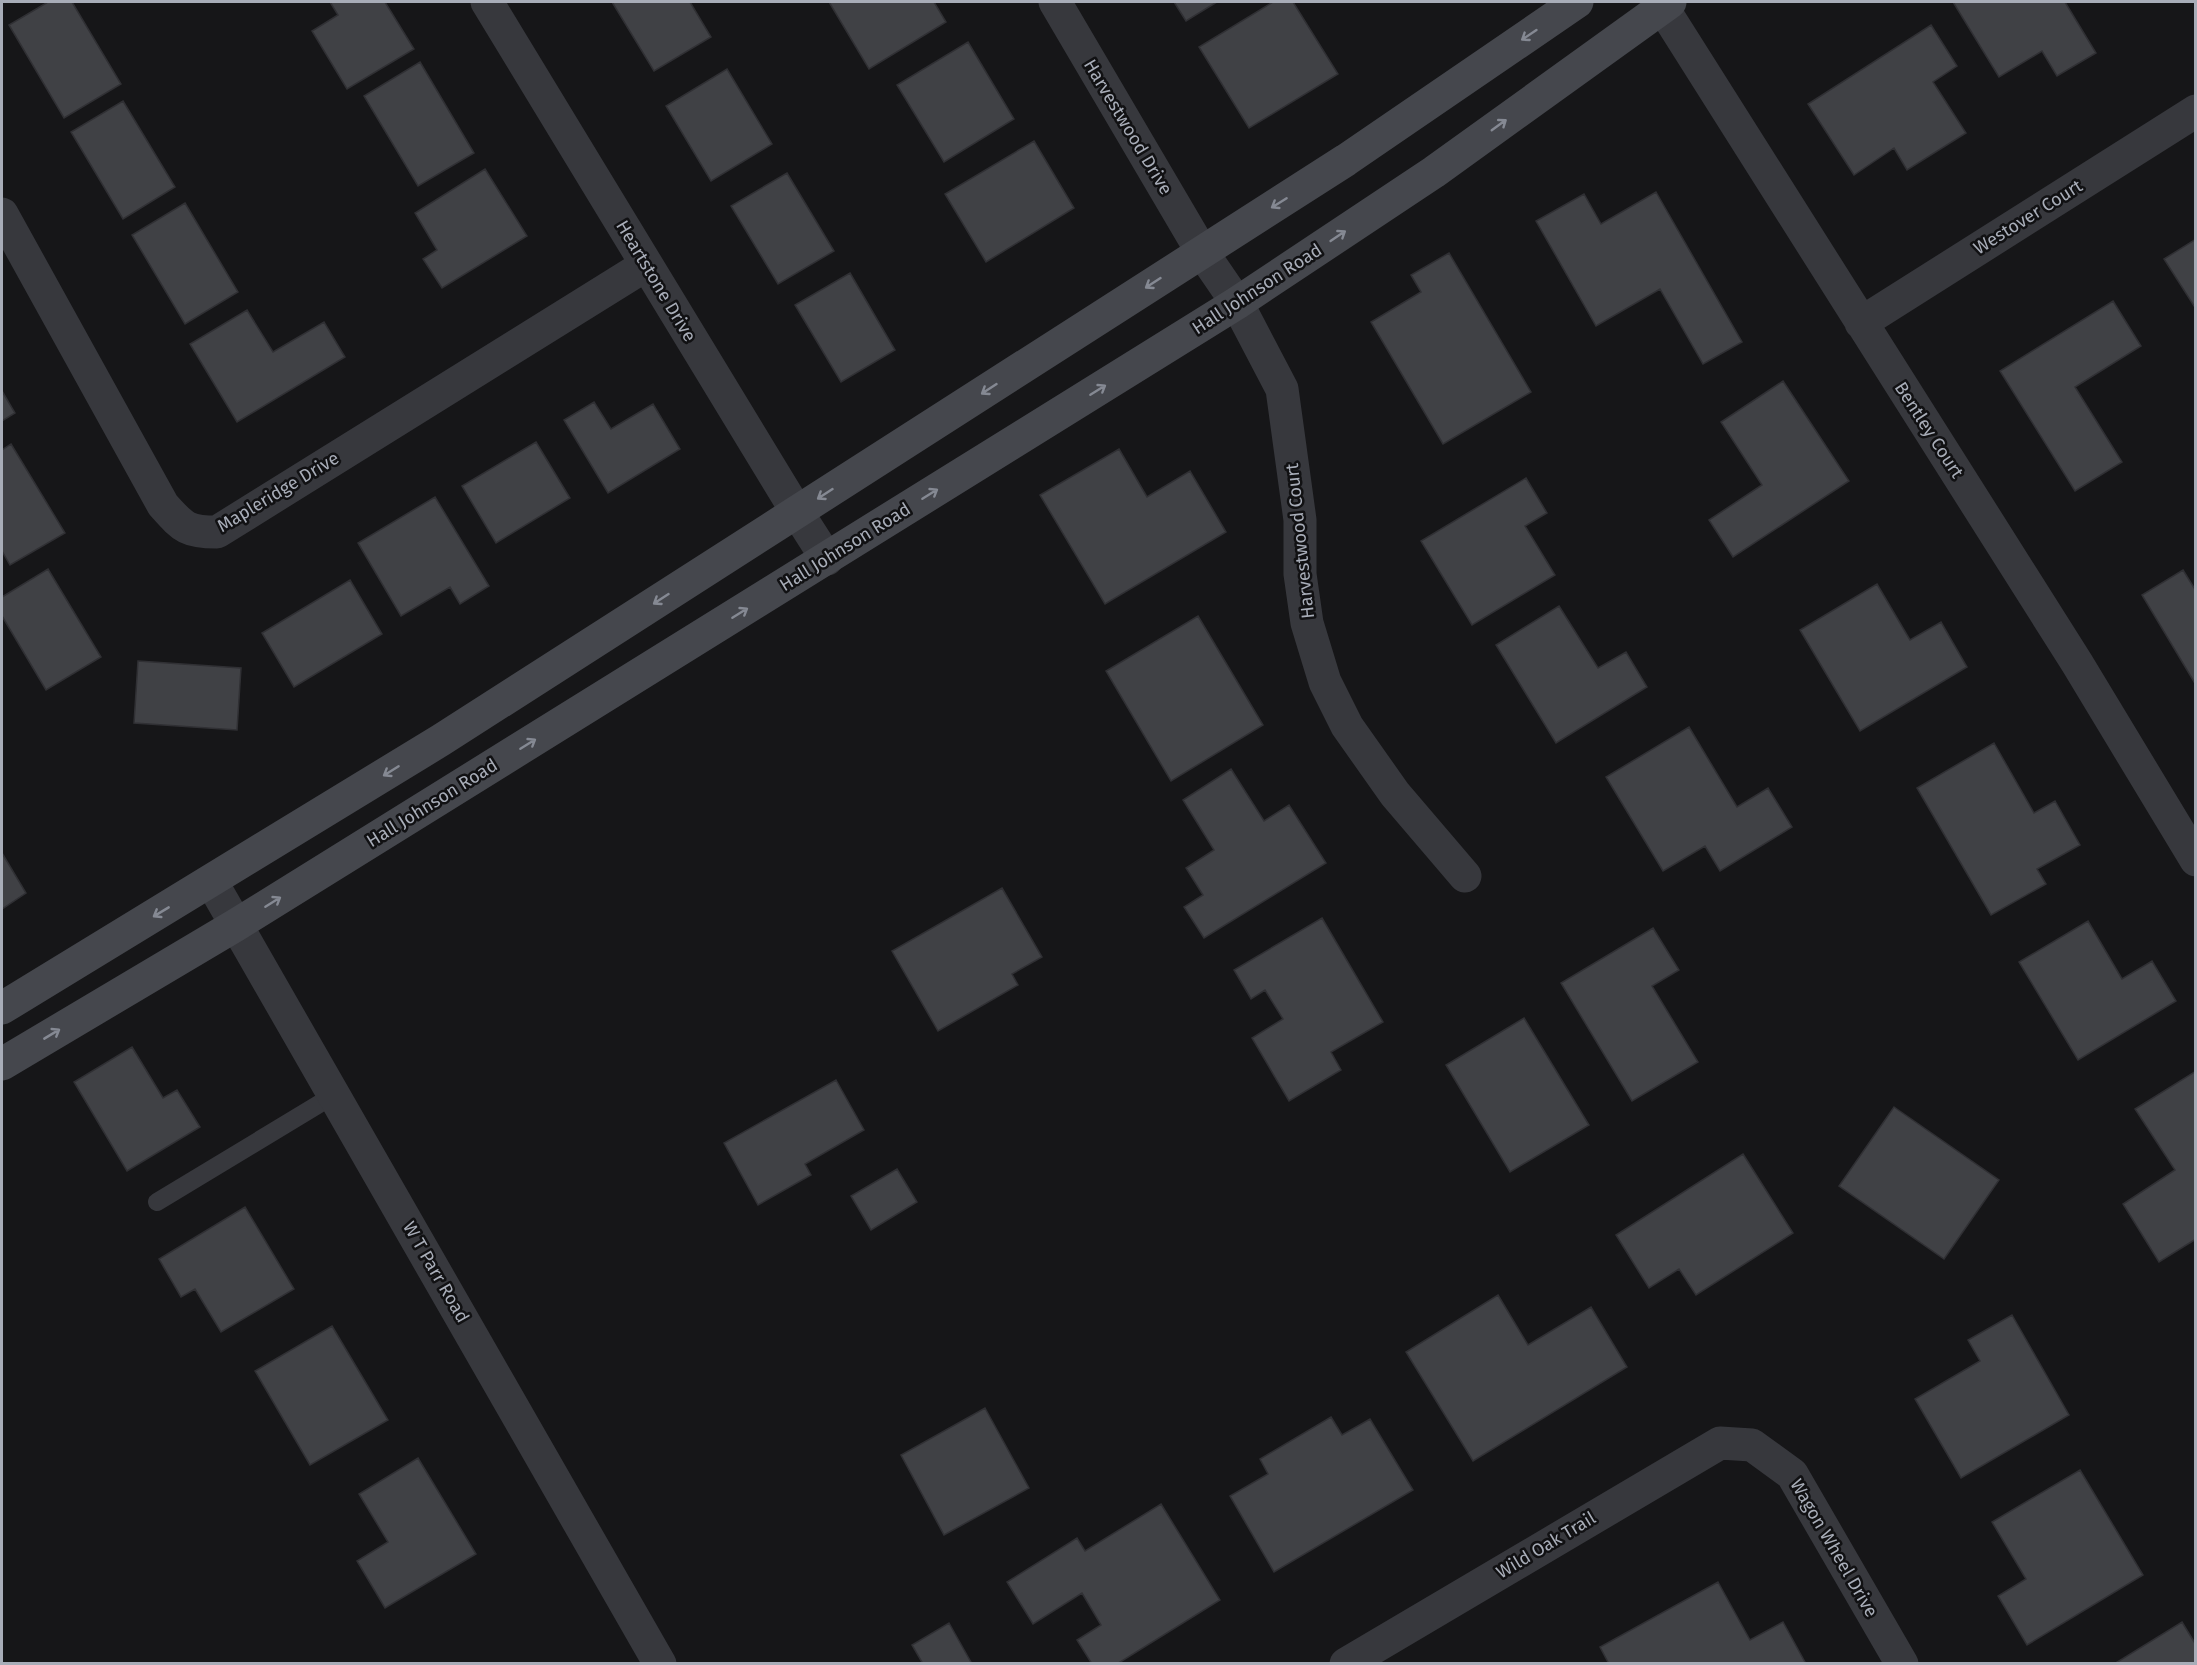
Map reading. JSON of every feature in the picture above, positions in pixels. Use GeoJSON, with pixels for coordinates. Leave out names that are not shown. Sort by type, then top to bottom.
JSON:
{"type":"FeatureCollection","features":[{"type":"Feature","properties":{"kind":"main road"},"geometry":{"type":"LineString","coordinates":[[2,1008],[441,740],[1346,160],[1577,2]]}},
{"type":"Feature","properties":{"kind":"main road","name":"Hall Johnson Road"},"geometry":{"type":"LineString","coordinates":[[2,1064],[236,925],[1237,303],[1434,172],[1664,3]]}},
{"type":"Feature","properties":{"kind":"street","name":"Heartstone Drive"},"geometry":{"type":"LineString","coordinates":[[487,2],[827,558]]}},
{"type":"Feature","properties":{"kind":"street","name":"Harvestwood Drive"},"geometry":{"type":"LineString","coordinates":[[1055,2],[1202,252]]}},
{"type":"Feature","properties":{"kind":"street","name":"Bentley Court"},"geometry":{"type":"LineString","coordinates":[[1664,3],[1861,322],[2192,848]]}},
{"type":"Feature","properties":{"kind":"street","name":"Westover Court"},"geometry":{"type":"LineString","coordinates":[[1861,322],[2196,111]]}},
{"type":"Feature","properties":{"kind":"street","name":"Mapleridge Drive"},"geometry":{"type":"LineString","coordinates":[[2,214],[163,505],[180,524],[197,532],[217,532],[646,265]]}},
{"type":"Feature","properties":{"kind":"street","name":"Harvestwood Court"},"geometry":{"type":"LineString","coordinates":[[1202,252],[1237,303],[1282,389],[1300,520],[1300,574],[1307,623],[1325,682],[1347,726],[1395,794],[1465,876]]}},
{"type":"Feature","properties":{"kind":"street","name":"W T Parr Road"},"geometry":{"type":"LineString","coordinates":[[211,881],[660,1664]]}},
{"type":"Feature","properties":{"kind":"street","name":"Wild Oak Trail"},"geometry":{"type":"LineString","coordinates":[[1346,1664],[1720,1443],[1752,1445]]}},
{"type":"Feature","properties":{"kind":"street","name":"Wagon Wheel Drive"},"geometry":{"type":"LineString","coordinates":[[1752,1445],[1792,1474],[1902,1664]]}},
{"type":"Feature","properties":{"kind":"lane"},"geometry":{"type":"LineString","coordinates":[[158,1202],[334,1095]]}},
{"type":"Feature","properties":{"kind":"building"},"geometry":{"type":"Polygon","coordinates":[[[48,2],[72,2],[121,84],[64,118],[9,25],[48,2]]]}},
{"type":"Feature","properties":{"kind":"building"},"geometry":{"type":"Polygon","coordinates":[[[330,2],[385,2],[414,49],[347,89],[312,31],[338,15],[330,2]]]}},
{"type":"Feature","properties":{"kind":"building"},"geometry":{"type":"Polygon","coordinates":[[[612,2],[690,2],[711,37],[654,71],[612,2]]]}},
{"type":"Feature","properties":{"kind":"building"},"geometry":{"type":"Polygon","coordinates":[[[829,2],[934,2],[946,22],[869,69],[829,2]]]}},
{"type":"Feature","properties":{"kind":"building"},"geometry":{"type":"Polygon","coordinates":[[[1174,2],[1217,2],[1186,21],[1174,2]]]}},
{"type":"Feature","properties":{"kind":"building"},"geometry":{"type":"Polygon","coordinates":[[[1273,2],[1293,2],[1338,74],[1249,128],[1199,47],[1273,2]]]}},
{"type":"Feature","properties":{"kind":"building"},"geometry":{"type":"Polygon","coordinates":[[[1953,2],[2065,2],[2096,53],[2057,76],[2042,51],[1999,77],[1953,2]]]}},
{"type":"Feature","properties":{"kind":"building"},"geometry":{"type":"Polygon","coordinates":[[[1931,25],[1957,66],[1933,82],[1966,133],[1907,170],[1894,148],[1854,175],[1808,104],[1931,25]]]}},
{"type":"Feature","properties":{"kind":"building"},"geometry":{"type":"Polygon","coordinates":[[[968,42],[1014,119],[944,162],[897,85],[968,42]]]}},
{"type":"Feature","properties":{"kind":"building"},"geometry":{"type":"Polygon","coordinates":[[[420,62],[474,153],[418,186],[364,96],[420,62]]]}},
{"type":"Feature","properties":{"kind":"building"},"geometry":{"type":"Polygon","coordinates":[[[727,69],[772,144],[711,181],[666,106],[727,69]]]}},
{"type":"Feature","properties":{"kind":"building"},"geometry":{"type":"Polygon","coordinates":[[[123,101],[175,187],[123,219],[71,132],[123,101]]]}},
{"type":"Feature","properties":{"kind":"building"},"geometry":{"type":"Polygon","coordinates":[[[1034,141],[1074,208],[986,262],[945,194],[1034,141]]]}},
{"type":"Feature","properties":{"kind":"building"},"geometry":{"type":"Polygon","coordinates":[[[485,169],[527,236],[442,288],[423,259],[437,250],[415,213],[485,169]]]}},
{"type":"Feature","properties":{"kind":"building"},"geometry":{"type":"Polygon","coordinates":[[[787,173],[834,251],[778,284],[731,206],[787,173]]]}},
{"type":"Feature","properties":{"kind":"building"},"geometry":{"type":"Polygon","coordinates":[[[1656,192],[1742,342],[1703,364],[1660,289],[1596,326],[1536,221],[1584,194],[1601,224],[1656,192]]]}},
{"type":"Feature","properties":{"kind":"building"},"geometry":{"type":"Polygon","coordinates":[[[185,203],[238,292],[185,324],[132,235],[185,203]]]}},
{"type":"Feature","properties":{"kind":"building"},"geometry":{"type":"Polygon","coordinates":[[[2196,239],[2196,309],[2164,259],[2196,239]]]}},
{"type":"Feature","properties":{"kind":"building"},"geometry":{"type":"Polygon","coordinates":[[[1449,253],[1531,392],[1443,444],[1371,322],[1421,292],[1411,275],[1449,253]]]}},
{"type":"Feature","properties":{"kind":"building"},"geometry":{"type":"Polygon","coordinates":[[[850,273],[895,350],[841,382],[795,305],[850,273]]]}},
{"type":"Feature","properties":{"kind":"building"},"geometry":{"type":"Polygon","coordinates":[[[2113,301],[2141,346],[2075,387],[2122,462],[2075,491],[2000,371],[2113,301]]]}},
{"type":"Feature","properties":{"kind":"building"},"geometry":{"type":"Polygon","coordinates":[[[247,310],[273,352],[324,322],[345,357],[237,422],[190,344],[247,310]]]}},
{"type":"Feature","properties":{"kind":"building"},"geometry":{"type":"Polygon","coordinates":[[[1783,381],[1849,481],[1733,557],[1709,520],[1762,485],[1721,422],[1783,381]]]}},
{"type":"Feature","properties":{"kind":"building"},"geometry":{"type":"Polygon","coordinates":[[[2,391],[15,413],[2,421],[2,391]]]}},
{"type":"Feature","properties":{"kind":"building"},"geometry":{"type":"Polygon","coordinates":[[[594,402],[611,429],[653,404],[680,449],[608,493],[564,420],[594,402]]]}},
{"type":"Feature","properties":{"kind":"building"},"geometry":{"type":"Polygon","coordinates":[[[536,442],[570,498],[496,543],[462,486],[536,442]]]}},
{"type":"Feature","properties":{"kind":"building"},"geometry":{"type":"Polygon","coordinates":[[[11,444],[65,533],[10,565],[2,551],[2,450],[11,444]]]}},
{"type":"Feature","properties":{"kind":"building"},"geometry":{"type":"Polygon","coordinates":[[[1119,449],[1147,497],[1190,471],[1226,532],[1105,604],[1040,495],[1119,449]]]}},
{"type":"Feature","properties":{"kind":"building"},"geometry":{"type":"Polygon","coordinates":[[[1526,478],[1547,513],[1525,526],[1555,575],[1472,625],[1421,541],[1526,478]]]}},
{"type":"Feature","properties":{"kind":"building"},"geometry":{"type":"Polygon","coordinates":[[[435,497],[489,586],[460,604],[450,587],[401,616],[358,543],[435,497]]]}},
{"type":"Feature","properties":{"kind":"building"},"geometry":{"type":"Polygon","coordinates":[[[48,569],[101,657],[46,690],[2,616],[2,597],[48,569]]]}},
{"type":"Feature","properties":{"kind":"building"},"geometry":{"type":"Polygon","coordinates":[[[2183,570],[2196,591],[2196,685],[2142,595],[2183,570]]]}},
{"type":"Feature","properties":{"kind":"building"},"geometry":{"type":"Polygon","coordinates":[[[350,580],[382,634],[294,687],[262,633],[350,580]]]}},
{"type":"Feature","properties":{"kind":"building"},"geometry":{"type":"Polygon","coordinates":[[[1877,584],[1910,640],[1941,622],[1967,667],[1860,731],[1800,630],[1877,584]]]}},
{"type":"Feature","properties":{"kind":"building"},"geometry":{"type":"Polygon","coordinates":[[[1559,606],[1598,668],[1626,652],[1647,687],[1556,743],[1496,645],[1559,606]]]}},
{"type":"Feature","properties":{"kind":"building"},"geometry":{"type":"Polygon","coordinates":[[[1198,616],[1263,725],[1171,781],[1106,671],[1198,616]]]}},
{"type":"Feature","properties":{"kind":"building"},"geometry":{"type":"Polygon","coordinates":[[[138,661],[241,668],[237,730],[134,723],[138,661]]]}},
{"type":"Feature","properties":{"kind":"building"},"geometry":{"type":"Polygon","coordinates":[[[1689,727],[1737,807],[1768,788],[1792,827],[1720,871],[1705,846],[1663,871],[1606,777],[1689,727]]]}},
{"type":"Feature","properties":{"kind":"building"},"geometry":{"type":"Polygon","coordinates":[[[1994,743],[2034,813],[2055,801],[2080,845],[2037,869],[2046,884],[1991,915],[1917,788],[1994,743]]]}},
{"type":"Feature","properties":{"kind":"building"},"geometry":{"type":"Polygon","coordinates":[[[1231,769],[1264,821],[1289,805],[1326,863],[1204,938],[1184,907],[1203,895],[1186,868],[1214,850],[1183,800],[1231,769]]]}},
{"type":"Feature","properties":{"kind":"building"},"geometry":{"type":"Polygon","coordinates":[[[2,853],[26,893],[2,909],[2,853]]]}},
{"type":"Feature","properties":{"kind":"building"},"geometry":{"type":"Polygon","coordinates":[[[1002,888],[1042,957],[1012,974],[1018,985],[938,1031],[892,951],[1002,888]]]}},
{"type":"Feature","properties":{"kind":"building"},"geometry":{"type":"Polygon","coordinates":[[[1322,918],[1383,1022],[1331,1052],[1341,1070],[1289,1101],[1252,1038],[1283,1019],[1265,990],[1251,999],[1234,970],[1322,918]]]}},
{"type":"Feature","properties":{"kind":"building"},"geometry":{"type":"Polygon","coordinates":[[[2088,921],[2122,979],[2152,961],[2176,1001],[2078,1060],[2019,962],[2088,921]]]}},
{"type":"Feature","properties":{"kind":"building"},"geometry":{"type":"Polygon","coordinates":[[[1653,928],[1679,970],[1652,986],[1698,1062],[1632,1101],[1561,983],[1653,928]]]}},
{"type":"Feature","properties":{"kind":"building"},"geometry":{"type":"Polygon","coordinates":[[[1524,1018],[1589,1125],[1510,1172],[1446,1065],[1524,1018]]]}},
{"type":"Feature","properties":{"kind":"building"},"geometry":{"type":"Polygon","coordinates":[[[132,1047],[163,1098],[177,1090],[200,1127],[127,1171],[74,1082],[132,1047]]]}},
{"type":"Feature","properties":{"kind":"building"},"geometry":{"type":"Polygon","coordinates":[[[2196,1071],[2196,1239],[2159,1262],[2123,1204],[2175,1170],[2135,1109],[2196,1071]]]}},
{"type":"Feature","properties":{"kind":"building"},"geometry":{"type":"Polygon","coordinates":[[[836,1080],[864,1130],[805,1164],[811,1175],[758,1205],[724,1143],[836,1080]]]}},
{"type":"Feature","properties":{"kind":"building"},"geometry":{"type":"Polygon","coordinates":[[[1894,1107],[1999,1180],[1944,1259],[1839,1186],[1894,1107]]]}},
{"type":"Feature","properties":{"kind":"building"},"geometry":{"type":"Polygon","coordinates":[[[1743,1154],[1793,1233],[1696,1295],[1679,1269],[1649,1288],[1616,1235],[1743,1154]]]}},
{"type":"Feature","properties":{"kind":"building"},"geometry":{"type":"Polygon","coordinates":[[[897,1169],[917,1202],[871,1230],[851,1196],[897,1169]]]}},
{"type":"Feature","properties":{"kind":"building"},"geometry":{"type":"Polygon","coordinates":[[[245,1207],[294,1289],[221,1332],[195,1289],[181,1297],[159,1259],[245,1207]]]}},
{"type":"Feature","properties":{"kind":"building"},"geometry":{"type":"Polygon","coordinates":[[[1498,1295],[1528,1345],[1591,1307],[1627,1367],[1473,1461],[1406,1352],[1498,1295]]]}},
{"type":"Feature","properties":{"kind":"building"},"geometry":{"type":"Polygon","coordinates":[[[2012,1315],[2069,1415],[1961,1478],[1915,1399],[1980,1361],[1968,1340],[2012,1315]]]}},
{"type":"Feature","properties":{"kind":"building"},"geometry":{"type":"Polygon","coordinates":[[[332,1326],[388,1420],[310,1465],[255,1371],[332,1326]]]}},
{"type":"Feature","properties":{"kind":"building"},"geometry":{"type":"Polygon","coordinates":[[[985,1408],[1029,1488],[944,1535],[901,1455],[985,1408]]]}},
{"type":"Feature","properties":{"kind":"building"},"geometry":{"type":"Polygon","coordinates":[[[1331,1417],[1342,1435],[1370,1419],[1413,1490],[1274,1572],[1230,1496],[1268,1474],[1260,1459],[1331,1417]]]}},
{"type":"Feature","properties":{"kind":"building"},"geometry":{"type":"Polygon","coordinates":[[[418,1458],[476,1554],[385,1608],[357,1561],[388,1542],[359,1494],[418,1458]]]}},
{"type":"Feature","properties":{"kind":"building"},"geometry":{"type":"Polygon","coordinates":[[[2080,1470],[2143,1575],[2027,1645],[1998,1596],[2026,1579],[1992,1522],[2080,1470]]]}},
{"type":"Feature","properties":{"kind":"building"},"geometry":{"type":"Polygon","coordinates":[[[1161,1504],[1220,1600],[1117,1664],[1092,1664],[1077,1640],[1101,1625],[1082,1593],[1033,1624],[1007,1582],[1077,1538],[1085,1551],[1161,1504]]]}},
{"type":"Feature","properties":{"kind":"building"},"geometry":{"type":"Polygon","coordinates":[[[1718,1582],[1750,1640],[1783,1622],[1806,1664],[1609,1664],[1600,1647],[1718,1582]]]}},
{"type":"Feature","properties":{"kind":"building"},"geometry":{"type":"Polygon","coordinates":[[[2182,1622],[2196,1645],[2196,1664],[2114,1664],[2182,1622]]]}},
{"type":"Feature","properties":{"kind":"building"},"geometry":{"type":"Polygon","coordinates":[[[949,1623],[972,1664],[923,1664],[912,1645],[949,1623]]]}}]}
